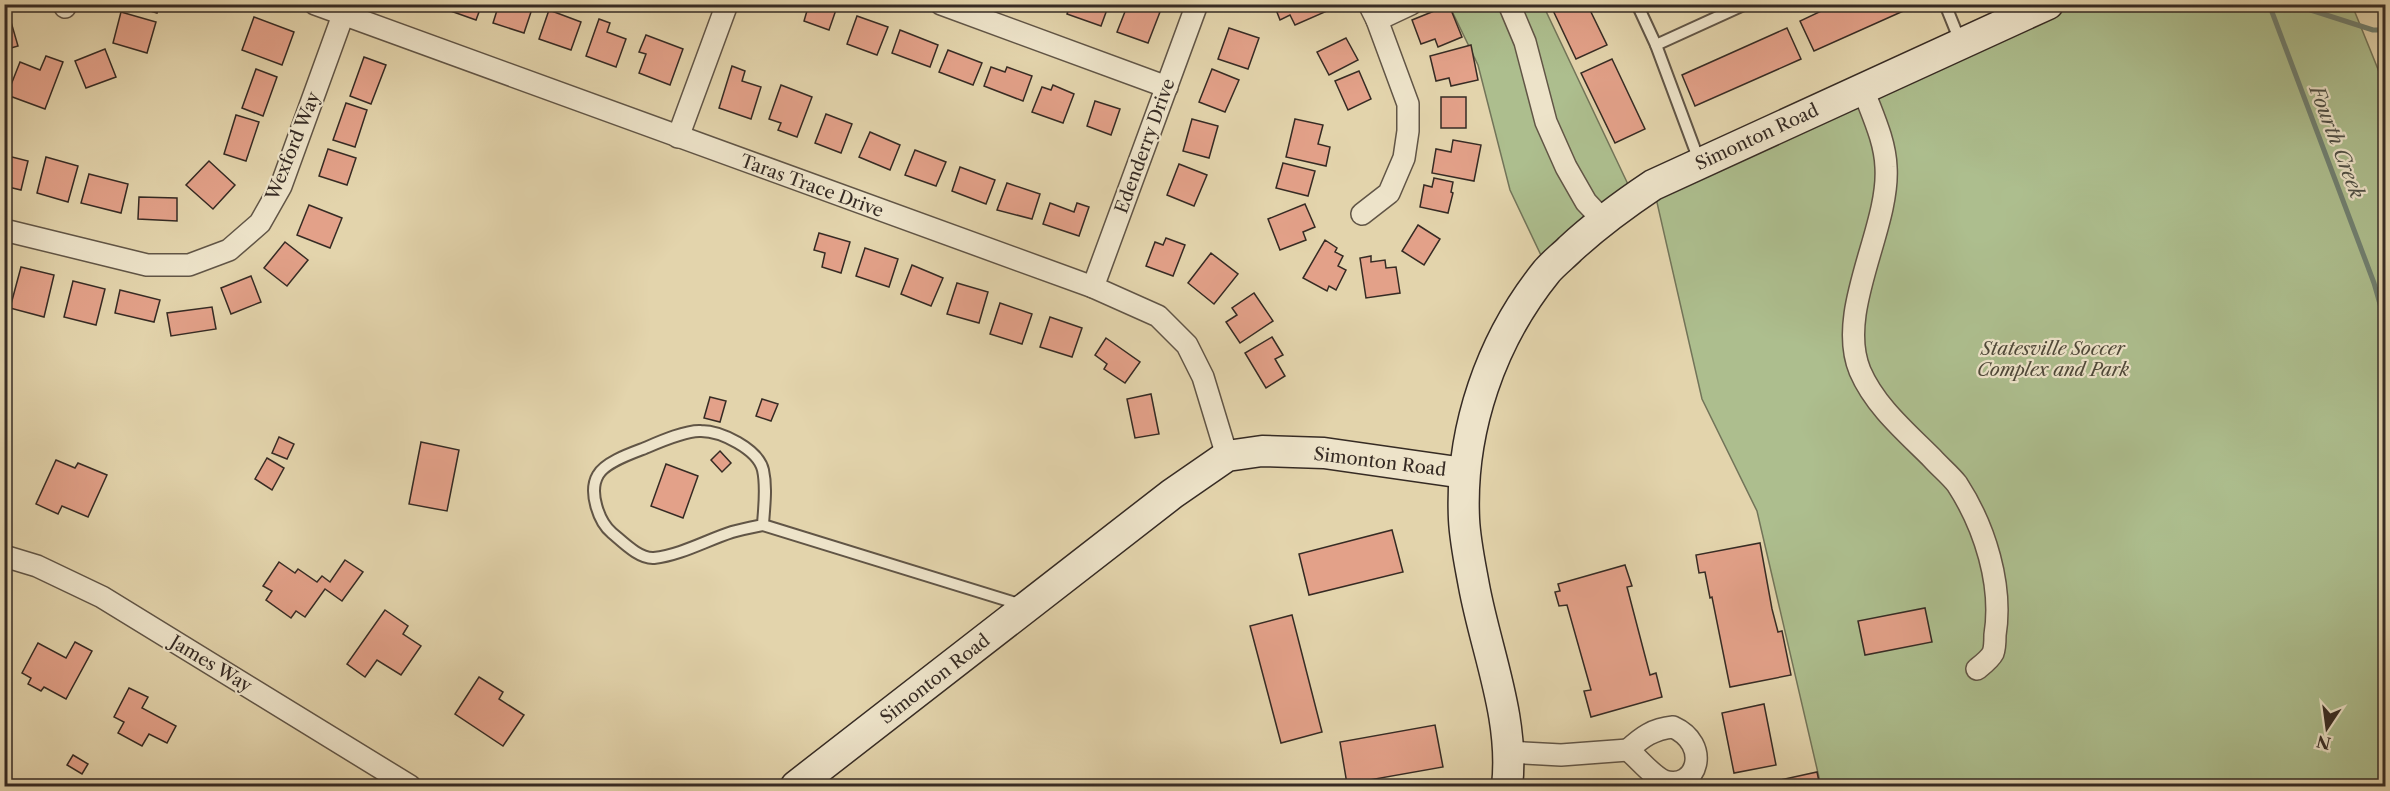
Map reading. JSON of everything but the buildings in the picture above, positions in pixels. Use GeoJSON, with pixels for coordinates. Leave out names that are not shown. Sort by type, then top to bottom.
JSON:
{"type":"FeatureCollection","features":[{"type":"Feature","properties":{"kind":"street","name":"Taras Trace Drive"},"geometry":{"type":"LineString","coordinates":[[315,4],[1093,288],[1158,316],[1187,345],[1203,377],[1227,456]]}},
{"type":"Feature","properties":{"kind":"street"},"geometry":{"type":"LineString","coordinates":[[678,137],[727,4]]}},
{"type":"Feature","properties":{"kind":"street"},"geometry":{"type":"LineString","coordinates":[[941,4],[1167,87]]}},
{"type":"Feature","properties":{"kind":"street","name":"Edenderry Drive"},"geometry":{"type":"LineString","coordinates":[[1093,288],[1197,4]]}},
{"type":"Feature","properties":{"kind":"street"},"geometry":{"type":"LineString","coordinates":[[1362,214],[1389,193],[1404,158],[1408,131],[1408,104],[1373,12],[1410,4]]}},
{"type":"Feature","properties":{"kind":"street"},"geometry":{"type":"LineString","coordinates":[[1509,4],[1525,42],[1546,122],[1586,202],[1602,219]]}},
{"type":"Feature","properties":{"kind":"street","name":"Simonton Road"},"geometry":{"type":"LineString","coordinates":[[796,786],[1172,494],[1227,456],[1262,451],[1324,453],[1464,473],[1482,387],[1510,325],[1548,270],[1602,219],[1653,185],[2048,4]]}},
{"type":"Feature","properties":{"kind":"street","name":"Wexford Way"},"geometry":{"type":"LineString","coordinates":[[4,230],[147,265],[189,265],[228,250],[260,223],[281,186],[343,15]]}},
{"type":"Feature","properties":{"kind":"street"},"geometry":{"type":"LineString","coordinates":[[1863,89],[1880,137],[1886,167],[1884,197],[1862,280],[1854,344],[1859,369],[1872,395],[1956,483],[1978,525],[1992,568],[1998,616],[1992,654],[1977,669]]}},
{"type":"Feature","properties":{"kind":"street"},"geometry":{"type":"LineString","coordinates":[[1464,473],[1464,520],[1474,586],[1504,721],[1509,766],[1507,786]]}},
{"type":"Feature","properties":{"kind":"street","name":"James Way"},"geometry":{"type":"LineString","coordinates":[[4,556],[37,566],[102,597],[410,786]]}},
{"type":"Feature","properties":{"kind":"street"},"geometry":{"type":"LineString","coordinates":[[1508,752],[1561,754],[1628,750]]}},
{"type":"Feature","properties":{"kind":"lane"},"geometry":{"type":"LineString","coordinates":[[1636,4],[1656,45],[1700,163]]}},
{"type":"Feature","properties":{"kind":"lane"},"geometry":{"type":"LineString","coordinates":[[1656,45],[1746,4]]}},
{"type":"Feature","properties":{"kind":"lane"},"geometry":{"type":"LineString","coordinates":[[1945,4],[1962,44]]}},
{"type":"Feature","properties":{"kind":"lane"},"geometry":{"type":"LineString","coordinates":[[763,525],[765,494],[763,468],[747,447],[721,435],[700,430],[666,440],[615,461],[598,475],[595,494],[597,510],[607,529],[630,549],[652,558],[763,525],[1028,607]]}},
{"type":"Feature","properties":{"kind":"green space"},"geometry":{"type":"Polygon","coordinates":[[[1449,5],[1543,5],[1634,197],[1548,270],[1510,190],[1478,65],[1449,5]]]}},
{"type":"Feature","properties":{"kind":"green space","name":"Statesville Soccer Complex and Park"},"geometry":{"type":"Polygon","coordinates":[[[2024,5],[2352,5],[2386,89],[2385,786],[1821,786],[1757,511],[1702,399],[1653,185],[2024,5]]]}},
{"type":"Feature","properties":{"kind":"waterway","name":"Fourth Creek"},"geometry":{"type":"LineString","coordinates":[[2269,4],[2374,283],[2386,325]]}},
{"type":"Feature","properties":{"kind":"waterway"},"geometry":{"type":"LineString","coordinates":[[2292,4],[2373,30],[2386,30]]}}]}
